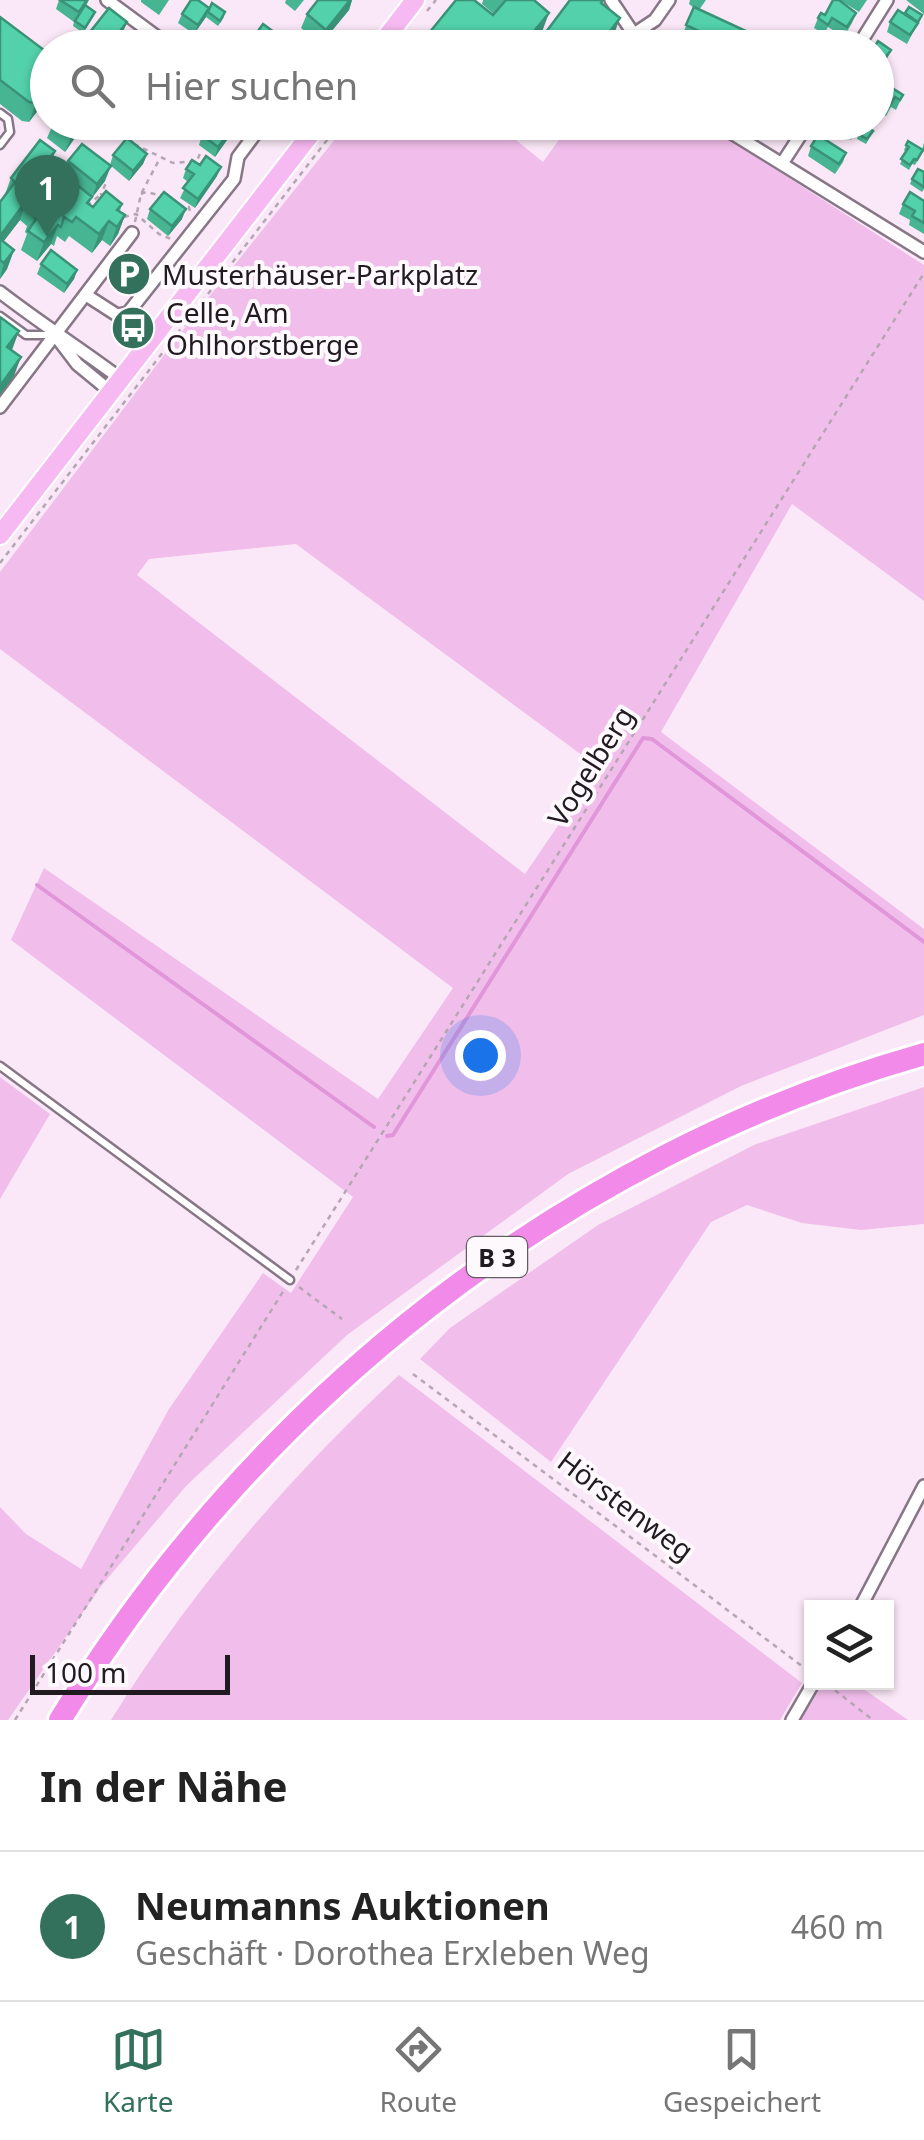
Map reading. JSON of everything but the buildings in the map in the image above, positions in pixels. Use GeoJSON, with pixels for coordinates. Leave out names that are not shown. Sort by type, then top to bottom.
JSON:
{"type":"FeatureCollection","features":[{"type":"Feature","properties":{"kind":"highway","name":"B 3"},"geometry":{"type":"LineString","coordinates":[[60,1720],[113,1638],[211,1513],[306,1415],[428,1307],[540,1228],[650,1164],[791,1099],[924,1054]]}},
{"type":"Feature","properties":{"kind":"main road"},"geometry":{"type":"LineString","coordinates":[[392,30],[415,0]]}},
{"type":"Feature","properties":{"kind":"main road"},"geometry":{"type":"LineString","coordinates":[[0,535],[306,140]]}},
{"type":"Feature","properties":{"kind":"street"},"geometry":{"type":"LineString","coordinates":[[107,0],[148,30]]}},
{"type":"Feature","properties":{"kind":"street"},"geometry":{"type":"LineString","coordinates":[[611,0],[631,30]]}},
{"type":"Feature","properties":{"kind":"street"},"geometry":{"type":"LineString","coordinates":[[640,30],[654,20],[669,0]]}},
{"type":"Feature","properties":{"kind":"street"},"geometry":{"type":"LineString","coordinates":[[868,30],[887,0]]}},
{"type":"Feature","properties":{"kind":"street"},"geometry":{"type":"LineString","coordinates":[[86,294],[116,315],[128,313],[234,179],[238,157],[251,140]]}},
{"type":"Feature","properties":{"kind":"street"},"geometry":{"type":"LineString","coordinates":[[745,140],[924,252]]}},
{"type":"Feature","properties":{"kind":"street"},"geometry":{"type":"LineString","coordinates":[[783,162],[797,140]]}},
{"type":"Feature","properties":{"kind":"street"},"geometry":{"type":"LineString","coordinates":[[0,407],[132,233]]}},
{"type":"Feature","properties":{"kind":"street"},"geometry":{"type":"LineString","coordinates":[[0,292],[55,335],[87,353],[116,386]]}},
{"type":"Feature","properties":{"kind":"street"},"geometry":{"type":"LineString","coordinates":[[864,1600],[924,1486]]}},
{"type":"Feature","properties":{"kind":"street"},"geometry":{"type":"LineString","coordinates":[[792,1720],[809,1690]]}},
{"type":"Feature","properties":{"kind":"lane"},"geometry":{"type":"LineString","coordinates":[[0,113],[8,119],[10,132],[0,145]]}},
{"type":"Feature","properties":{"kind":"lane"},"geometry":{"type":"LineString","coordinates":[[0,316],[26,335],[55,335]]}},
{"type":"Feature","properties":{"kind":"lane"},"geometry":{"type":"LineString","coordinates":[[0,1066],[290,1280]]}},
{"type":"Feature","properties":{"kind":"path"},"geometry":{"type":"LineString","coordinates":[[0,563],[327,140]]}},
{"type":"Feature","properties":{"kind":"path"},"geometry":{"type":"LineString","coordinates":[[127,141],[173,164],[197,161],[201,150]]}},
{"type":"Feature","properties":{"kind":"path"},"geometry":{"type":"LineString","coordinates":[[132,233],[141,194],[160,158]]}},
{"type":"Feature","properties":{"kind":"path"},"geometry":{"type":"LineString","coordinates":[[83,208],[101,194],[106,183]]}},
{"type":"Feature","properties":{"kind":"path"},"geometry":{"type":"LineString","coordinates":[[101,194],[112,205]]}},
{"type":"Feature","properties":{"kind":"path"},"geometry":{"type":"LineString","coordinates":[[141,194],[161,195],[176,206],[190,208],[186,221]]}},
{"type":"Feature","properties":{"kind":"path"},"geometry":{"type":"LineString","coordinates":[[124,216],[136,214],[168,240],[178,230]]}},
{"type":"Feature","properties":{"kind":"path","name":"Vogelberg"},"geometry":{"type":"LineString","coordinates":[[15,1720],[924,273]]}},
{"type":"Feature","properties":{"kind":"path"},"geometry":{"type":"LineString","coordinates":[[290,1280],[342,1320]]}},
{"type":"Feature","properties":{"kind":"path","name":"Hörstenweg"},"geometry":{"type":"LineString","coordinates":[[413,1374],[804,1666]]}},
{"type":"Feature","properties":{"kind":"path"},"geometry":{"type":"LineString","coordinates":[[835,1690],[874,1720]]}},
{"type":"Feature","properties":{"kind":"shaded area"},"geometry":{"type":"Polygon","coordinates":[[[334,140],[516,140],[543,162],[559,140],[730,140],[924,265],[924,601],[792,504],[661,732],[924,929],[924,1015],[741,1086],[568,1174],[347,1335],[186,1486],[102,1585],[8,1720],[0,1720],[0,1507],[26,1534],[81,1569],[169,1409],[263,1273],[291,1293],[353,1197],[11,940],[44,868],[378,1099],[453,988],[0,649],[0,572],[196,313],[334,140]],[[296,544],[149,559],[137,575],[525,874],[598,767],[296,544]]]}},
{"type":"Feature","properties":{"kind":"shaded area"},"geometry":{"type":"Polygon","coordinates":[[[0,1077],[50,1114],[0,1199],[0,1077]]]}},
{"type":"Feature","properties":{"kind":"shaded area"},"geometry":{"type":"Polygon","coordinates":[[[924,1087],[924,1224],[861,1230],[802,1223],[747,1205],[711,1222],[551,1462],[420,1359],[450,1328],[598,1225],[754,1145],[924,1087]]]}},
{"type":"Feature","properties":{"kind":"shaded area"},"geometry":{"type":"Polygon","coordinates":[[[399,1375],[802,1683],[780,1720],[111,1720],[174,1626],[243,1538],[318,1454],[399,1375]]]}},
{"type":"Feature","properties":{"kind":"shaded area"},"geometry":{"type":"Polygon","coordinates":[[[819,1690],[865,1690],[908,1720],[801,1720],[819,1690]]]}},
{"type":"Feature","properties":{"kind":"waterway"},"geometry":{"type":"LineString","coordinates":[[387,1136],[393,1135],[643,738],[652,739],[924,942]]}},
{"type":"Feature","properties":{"kind":"waterway"},"geometry":{"type":"LineString","coordinates":[[37,885],[374,1127]]}},
{"type":"Feature","properties":{"kind":"place","name":"Neumanns Auktionen"},"geometry":{"type":"Point","coordinates":[47,237]}},
{"type":"Feature","properties":{"kind":"place","name":"Musterhäuser-Parkplatz"},"geometry":{"type":"Point","coordinates":[129,274]}},
{"type":"Feature","properties":{"kind":"place","name":"Celle, Am Ohlhorstberge"},"geometry":{"type":"Point","coordinates":[133,328]}}]}
